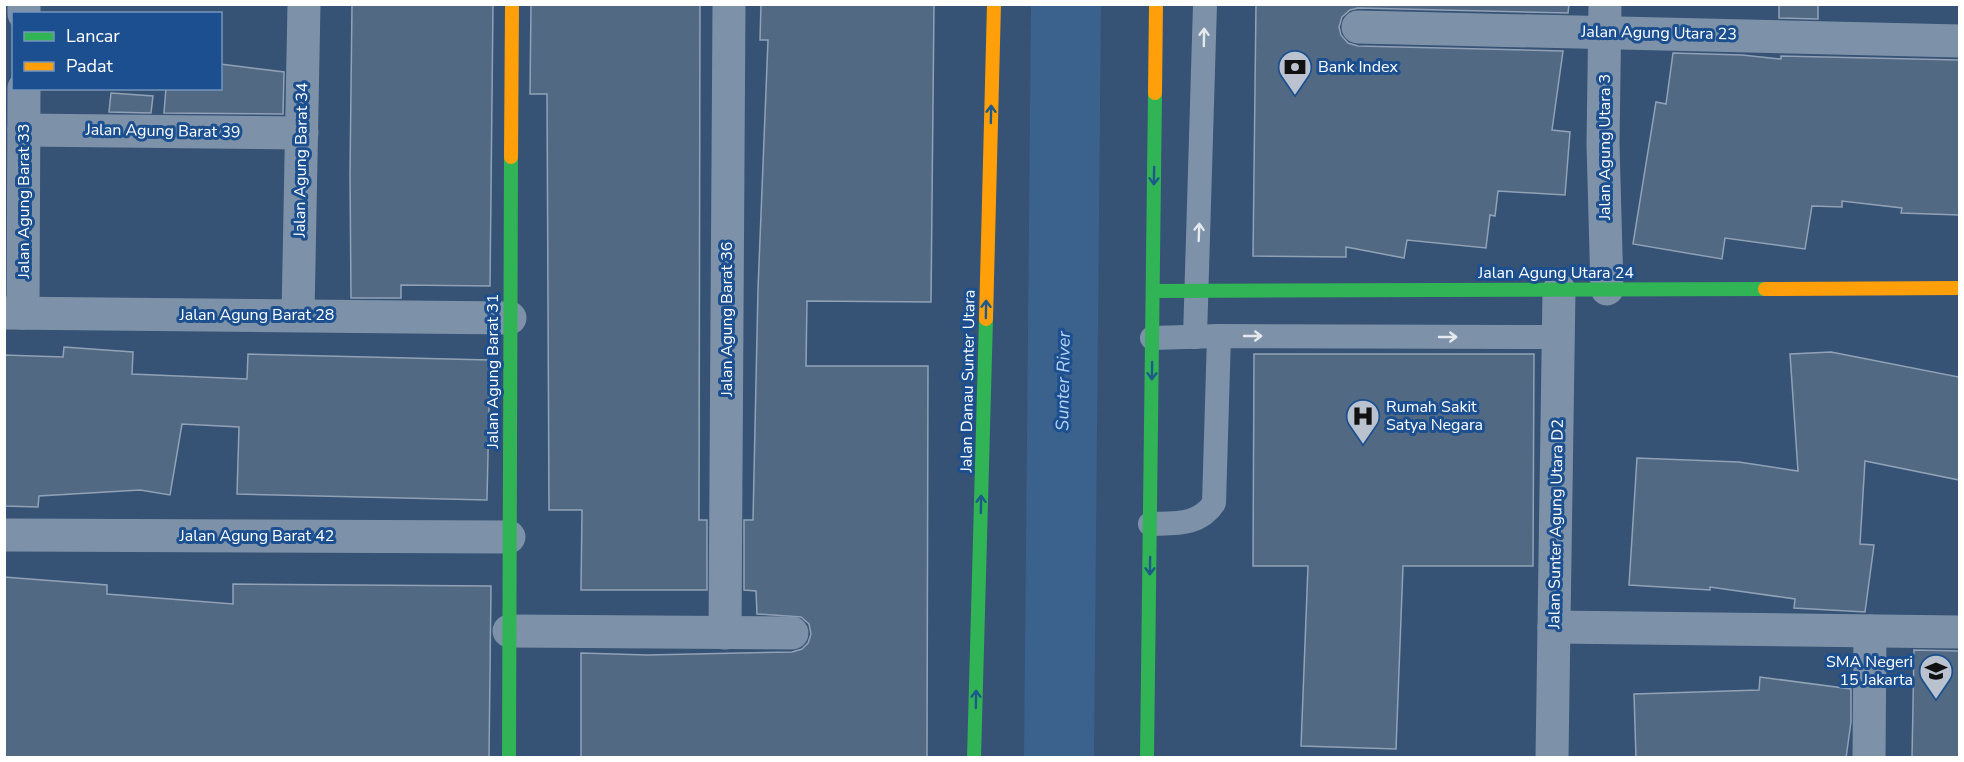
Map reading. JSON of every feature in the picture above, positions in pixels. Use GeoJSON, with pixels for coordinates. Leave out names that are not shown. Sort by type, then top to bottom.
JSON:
{"type":"FeatureCollection","features":[{"type":"Feature","properties":{"kind":"street","name":"Jalan Agung Barat 34"},"geometry":{"type":"LineString","coordinates":[[298,315],[304,4]]}},
{"type":"Feature","properties":{"kind":"street","name":"Jalan Agung Barat 31"},"geometry":{"type":"LineString","coordinates":[[509,758],[512,4]]}},
{"type":"Feature","properties":{"kind":"street","name":"Jalan Agung Barat 36"},"geometry":{"type":"LineString","coordinates":[[725,633],[729,4]]}},
{"type":"Feature","properties":{"kind":"street","name":"Jalan Danau Sunter Utara"},"geometry":{"type":"LineString","coordinates":[[974,758],[994,4]]}},
{"type":"Feature","properties":{"kind":"street"},"geometry":{"type":"LineString","coordinates":[[1148,758],[1155,4]]}},
{"type":"Feature","properties":{"kind":"street","name":"Jalan Agung Utara 23"},"geometry":{"type":"LineString","coordinates":[[1358,27],[1427,16],[1605,18],[1959,41]]}},
{"type":"Feature","properties":{"kind":"street","name":"Jalan Agung Utara 3"},"geometry":{"type":"LineString","coordinates":[[1605,18],[1606,289]]}},
{"type":"Feature","properties":{"kind":"street","name":"Jalan Agung Barat 33"},"geometry":{"type":"LineString","coordinates":[[14,313],[24,90]]}},
{"type":"Feature","properties":{"kind":"street","name":"Jalan Agung Barat 39"},"geometry":{"type":"LineString","coordinates":[[24,130],[302,133]]}},
{"type":"Feature","properties":{"kind":"street","name":"Jalan Agung Utara 24"},"geometry":{"type":"LineString","coordinates":[[1153,291],[1959,288]]}},
{"type":"Feature","properties":{"kind":"street","name":"Jalan Sunter Agung Utara D2"},"geometry":{"type":"LineString","coordinates":[[1552,758],[1559,290]]}},
{"type":"Feature","properties":{"kind":"street","name":"Jalan Agung Barat 28"},"geometry":{"type":"LineString","coordinates":[[14,313],[510,318]]}},
{"type":"Feature","properties":{"kind":"street","name":"Jalan Agung Barat 42"},"geometry":{"type":"LineString","coordinates":[[4,535],[509,537]]}},
{"type":"Feature","properties":{"kind":"street"},"geometry":{"type":"LineString","coordinates":[[1554,627],[1959,632]]}},
{"type":"Feature","properties":{"kind":"street"},"geometry":{"type":"LineString","coordinates":[[509,631],[792,633]]}},
{"type":"Feature","properties":{"kind":"street"},"geometry":{"type":"LineString","coordinates":[[1869,758],[1870,632]]}},
{"type":"Feature","properties":{"kind":"lane"},"geometry":{"type":"LineString","coordinates":[[1150,524],[1198,519],[1208,512],[1214,502],[1207,336],[1196,291],[1204,4]]}},
{"type":"Feature","properties":{"kind":"lane"},"geometry":{"type":"LineString","coordinates":[[1152,338],[1207,336],[1560,337]]}},
{"type":"Feature","properties":{"kind":"building"},"geometry":{"type":"Polygon","coordinates":[[[352,4],[493,4],[490,286],[401,285],[401,298],[351,298],[352,4]]]}},
{"type":"Feature","properties":{"kind":"building"},"geometry":{"type":"Polygon","coordinates":[[[531,4],[700,4],[699,520],[707,520],[707,590],[581,590],[582,510],[549,510],[547,94],[530,94],[531,4]]]}},
{"type":"Feature","properties":{"kind":"building"},"geometry":{"type":"Polygon","coordinates":[[[761,4],[934,4],[931,302],[807,301],[806,366],[928,366],[927,758],[581,758],[581,653],[647,655],[792,652],[802,649],[808,643],[811,634],[809,624],[801,617],[757,614],[756,591],[744,590],[744,520],[753,520],[758,289],[768,40],[760,40],[761,4]]]}},
{"type":"Feature","properties":{"kind":"building"},"geometry":{"type":"Polygon","coordinates":[[[1256,4],[1569,4],[1568,13],[1358,8],[1350,10],[1342,17],[1339,27],[1341,35],[1348,43],[1358,46],[1563,51],[1552,130],[1570,132],[1565,195],[1498,191],[1495,216],[1490,215],[1486,248],[1407,240],[1404,258],[1346,247],[1346,257],[1253,256],[1256,4]]]}},
{"type":"Feature","properties":{"kind":"building"},"geometry":{"type":"Polygon","coordinates":[[[1779,4],[1818,4],[1818,19],[1779,18],[1779,4]]]}},
{"type":"Feature","properties":{"kind":"building"},"geometry":{"type":"Polygon","coordinates":[[[1673,53],[1742,55],[1781,59],[1781,56],[1959,60],[1959,215],[1901,213],[1902,208],[1842,201],[1842,207],[1812,206],[1805,249],[1725,238],[1722,259],[1633,244],[1656,102],[1666,104],[1673,53]]]}},
{"type":"Feature","properties":{"kind":"building"},"geometry":{"type":"Polygon","coordinates":[[[222,64],[284,72],[283,114],[164,113],[166,90],[222,90],[222,64]]]}},
{"type":"Feature","properties":{"kind":"building"},"geometry":{"type":"Polygon","coordinates":[[[111,93],[153,96],[151,113],[109,112],[111,93]]]}},
{"type":"Feature","properties":{"kind":"building"},"geometry":{"type":"Polygon","coordinates":[[[64,347],[133,352],[132,374],[247,379],[248,354],[490,360],[487,500],[237,494],[239,427],[182,424],[170,495],[140,490],[39,496],[38,507],[4,506],[4,355],[63,357],[64,347]]]}},
{"type":"Feature","properties":{"kind":"building"},"geometry":{"type":"Polygon","coordinates":[[[1831,352],[1959,377],[1959,480],[1865,461],[1860,544],[1874,545],[1865,612],[1794,608],[1795,599],[1710,587],[1710,590],[1629,585],[1637,458],[1739,462],[1798,471],[1790,354],[1831,352]]]}},
{"type":"Feature","properties":{"kind":"building","name":"Rumah Sakit Satya Negara"},"geometry":{"type":"Polygon","coordinates":[[[1254,354],[1534,354],[1533,566],[1403,566],[1396,749],[1301,746],[1308,566],[1253,566],[1254,354]]]}},
{"type":"Feature","properties":{"kind":"building"},"geometry":{"type":"Polygon","coordinates":[[[4,577],[107,585],[107,594],[233,604],[233,584],[491,586],[489,758],[4,758],[4,577]]]}},
{"type":"Feature","properties":{"kind":"building","name":"SMA Negeri 15 Jakarta"},"geometry":{"type":"Polygon","coordinates":[[[1914,650],[1959,651],[1959,758],[1912,758],[1914,650]]]}},
{"type":"Feature","properties":{"kind":"building"},"geometry":{"type":"Polygon","coordinates":[[[1760,677],[1851,689],[1851,722],[1846,758],[1636,758],[1634,694],[1759,690],[1760,677]]]}},
{"type":"Feature","properties":{"kind":"waterway","name":"Sunter River"},"geometry":{"type":"LineString","coordinates":[[1059,758],[1066,4]]}},
{"type":"Feature","properties":{"kind":"traffic: fast"},"geometry":{"type":"LineString","coordinates":[[1147,758],[1155,93]]}},
{"type":"Feature","properties":{"kind":"traffic: fast"},"geometry":{"type":"LineString","coordinates":[[509,758],[511,157]]}},
{"type":"Feature","properties":{"kind":"traffic: fast"},"geometry":{"type":"LineString","coordinates":[[1153,291],[1765,289]]}},
{"type":"Feature","properties":{"kind":"traffic: fast"},"geometry":{"type":"LineString","coordinates":[[974,758],[986,319]]}},
{"type":"Feature","properties":{"kind":"traffic: slow"},"geometry":{"type":"LineString","coordinates":[[511,157],[512,4]]}},
{"type":"Feature","properties":{"kind":"traffic: slow"},"geometry":{"type":"LineString","coordinates":[[986,319],[994,4]]}},
{"type":"Feature","properties":{"kind":"traffic: slow"},"geometry":{"type":"LineString","coordinates":[[1155,93],[1156,4]]}},
{"type":"Feature","properties":{"kind":"traffic: slow"},"geometry":{"type":"LineString","coordinates":[[1765,289],[1960,288]]}},
{"type":"Feature","properties":{"kind":"place","name":"Bank Index"},"geometry":{"type":"Point","coordinates":[1295,96]}},
{"type":"Feature","properties":{"kind":"place","name":"Rumah Sakit Satya Negara"},"geometry":{"type":"Point","coordinates":[1363,445]}},
{"type":"Feature","properties":{"kind":"place","name":"SMA Negeri 15 Jakarta"},"geometry":{"type":"Point","coordinates":[1936,700]}}]}
